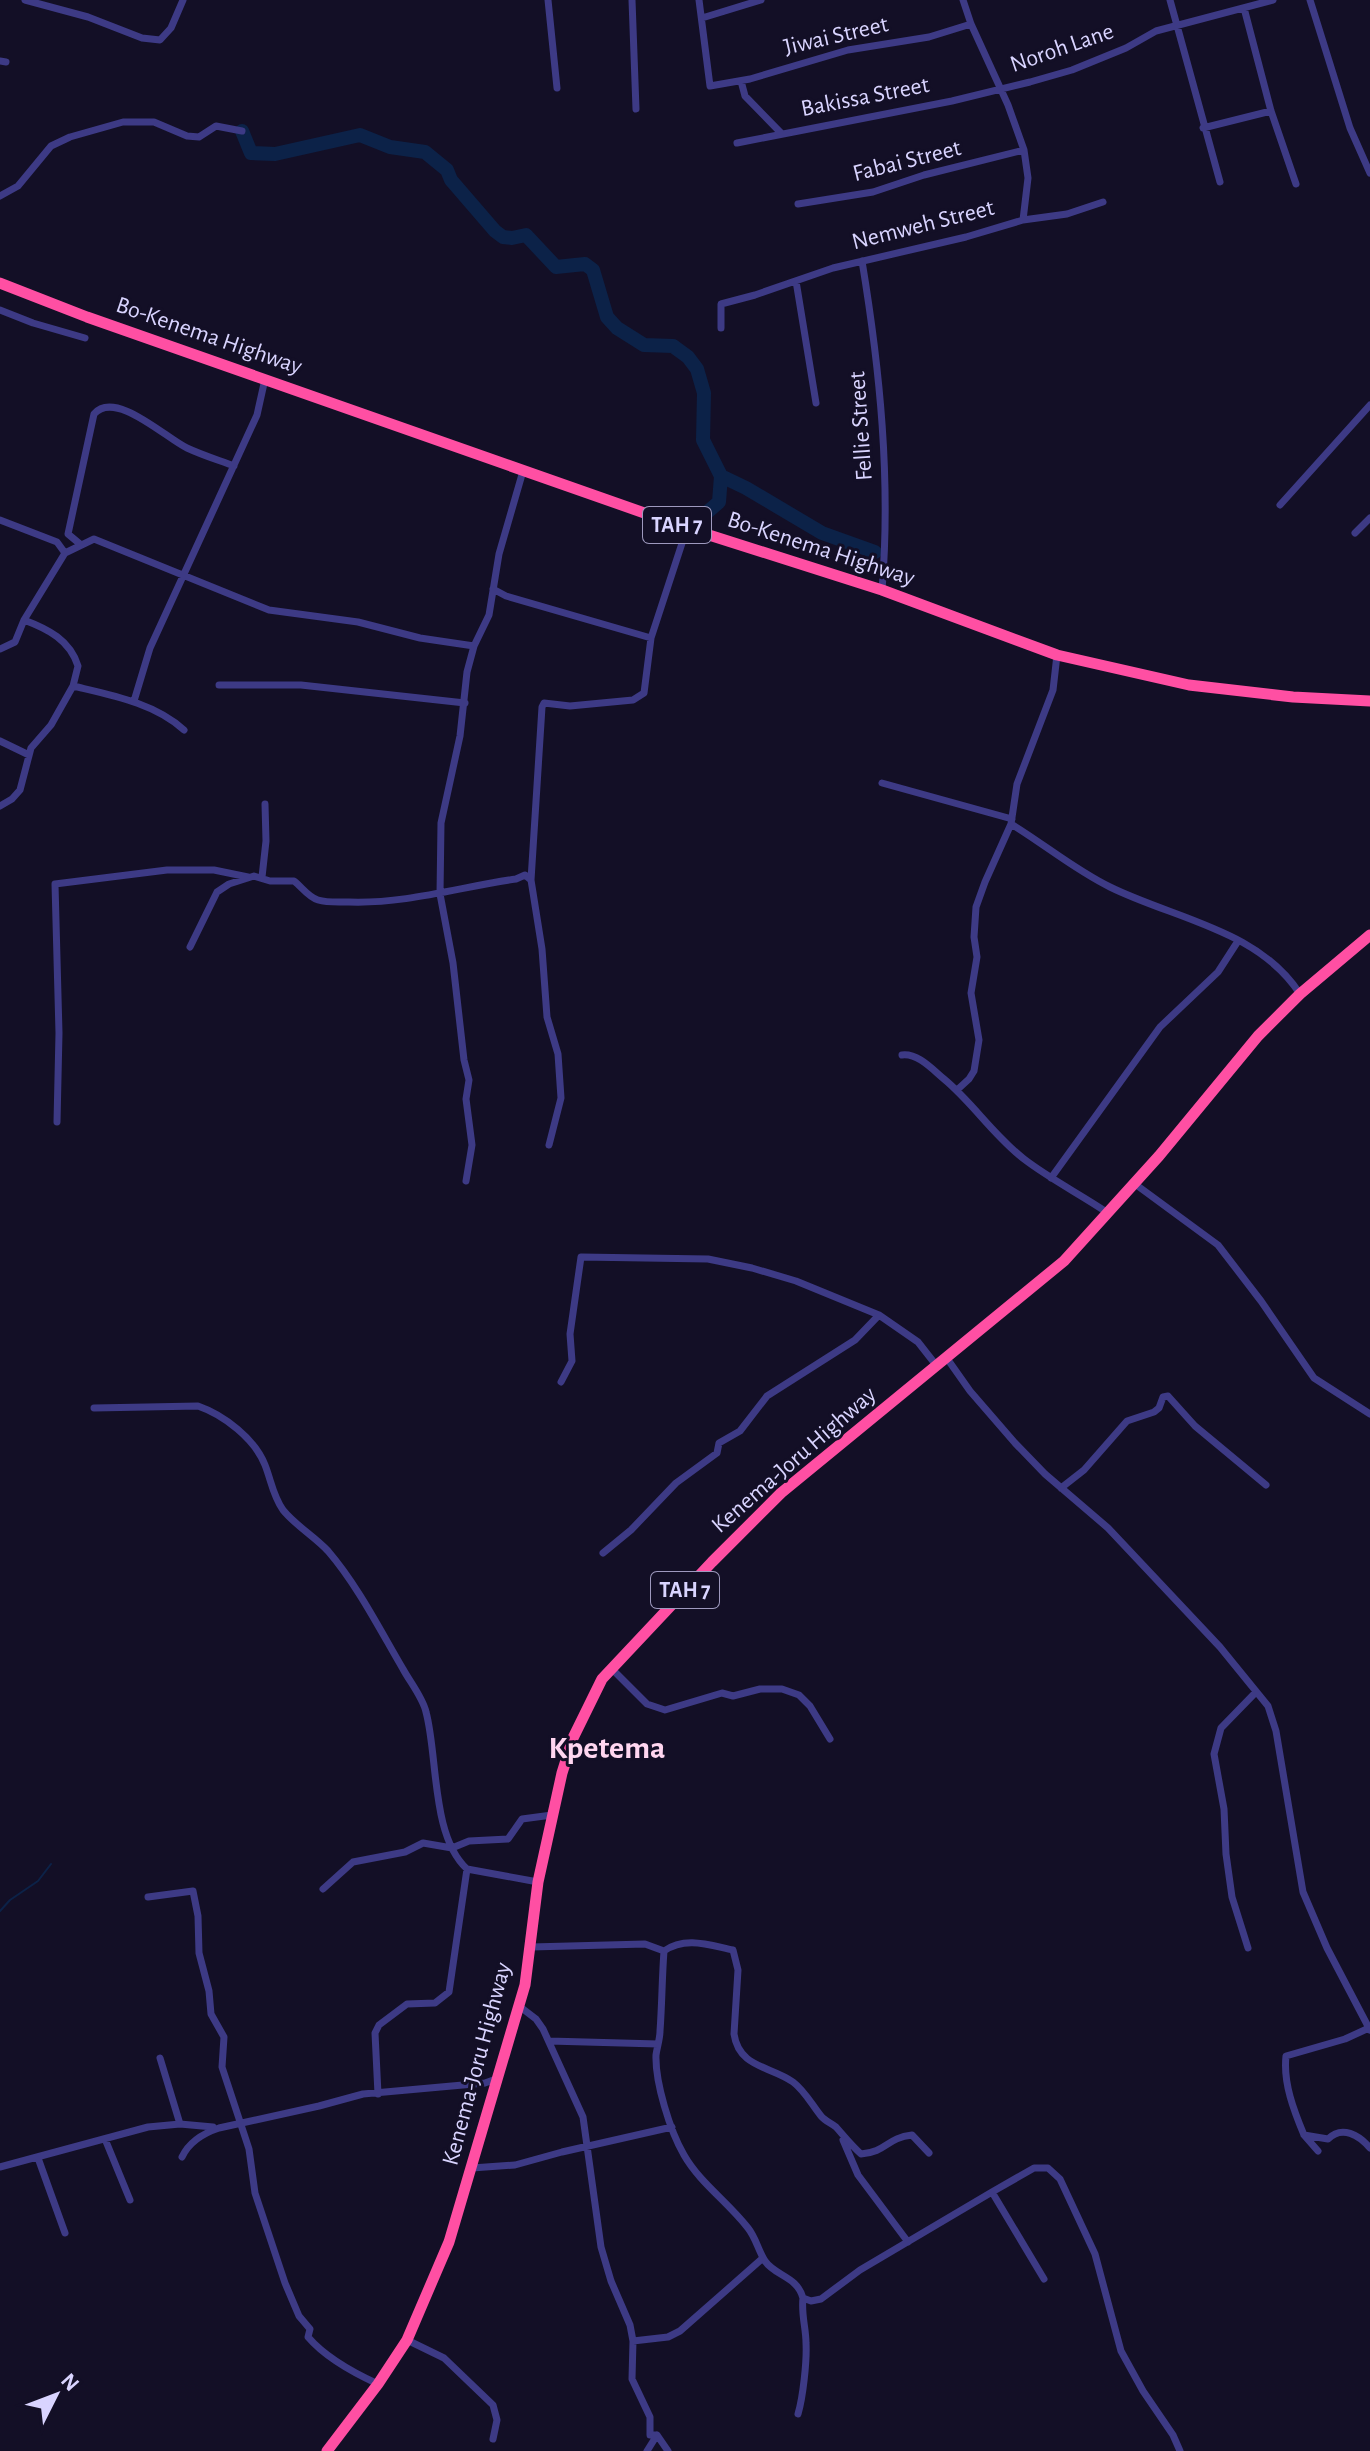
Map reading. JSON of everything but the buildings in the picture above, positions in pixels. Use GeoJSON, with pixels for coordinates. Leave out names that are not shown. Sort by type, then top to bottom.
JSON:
{"type":"FeatureCollection","features":[{"type":"Feature","properties":{"kind":"highway","name":"Bo-Kenema Highway"},"geometry":{"type":"LineString","coordinates":[[0,283],[87,317],[523,471],[687,528],[882,590],[1057,655],[1189,685],[1293,697],[1370,701]]}},
{"type":"Feature","properties":{"kind":"highway","name":"Kenema-Joru Highway"},"geometry":{"type":"LineString","coordinates":[[327,2451],[407,2340],[441,2263],[519,2006],[552,1815],[573,1738],[596,1687],[781,1493],[1064,1261],[1135,1184],[1240,1055],[1300,994],[1370,935]]}},
{"type":"Feature","properties":{"kind":"street"},"geometry":{"type":"LineString","coordinates":[[25,0],[88,17],[142,38],[160,40],[171,28],[183,0]]}},
{"type":"Feature","properties":{"kind":"street"},"geometry":{"type":"LineString","coordinates":[[548,0],[557,88]]}},
{"type":"Feature","properties":{"kind":"street"},"geometry":{"type":"LineString","coordinates":[[632,0],[636,109]]}},
{"type":"Feature","properties":{"kind":"street"},"geometry":{"type":"LineString","coordinates":[[699,0],[702,18],[761,0]]}},
{"type":"Feature","properties":{"kind":"street"},"geometry":{"type":"LineString","coordinates":[[963,0],[1024,150],[1028,178],[1023,220]]}},
{"type":"Feature","properties":{"kind":"street"},"geometry":{"type":"LineString","coordinates":[[1170,0],[1220,182]]}},
{"type":"Feature","properties":{"kind":"street","name":"Noroh Lane"},"geometry":{"type":"LineString","coordinates":[[1000,90],[1072,70],[1126,48],[1156,31],[1273,0]]}},
{"type":"Feature","properties":{"kind":"street"},"geometry":{"type":"LineString","coordinates":[[1310,0],[1350,128],[1370,173]]}},
{"type":"Feature","properties":{"kind":"street"},"geometry":{"type":"LineString","coordinates":[[1244,8],[1271,111],[1296,184]]}},
{"type":"Feature","properties":{"kind":"street","name":"Jiwai Street"},"geometry":{"type":"LineString","coordinates":[[702,18],[710,86],[741,81],[848,50],[929,37],[971,24]]}},
{"type":"Feature","properties":{"kind":"street"},"geometry":{"type":"LineString","coordinates":[[741,81],[745,96],[781,133]]}},
{"type":"Feature","properties":{"kind":"street","name":"Bakissa Street"},"geometry":{"type":"LineString","coordinates":[[737,143],[1000,90]]}},
{"type":"Feature","properties":{"kind":"street"},"geometry":{"type":"LineString","coordinates":[[1203,128],[1271,111]]}},
{"type":"Feature","properties":{"kind":"street"},"geometry":{"type":"LineString","coordinates":[[0,196],[18,186],[51,146],[70,137],[123,122],[154,122],[187,136],[199,137],[216,126],[242,131]]}},
{"type":"Feature","properties":{"kind":"street","name":"Fabai Street"},"geometry":{"type":"LineString","coordinates":[[798,204],[873,192],[924,175],[1024,150]]}},
{"type":"Feature","properties":{"kind":"street","name":"Nemweh Street"},"geometry":{"type":"LineString","coordinates":[[721,328],[721,304],[833,268],[966,237],[1023,220],[1067,214],[1103,202]]}},
{"type":"Feature","properties":{"kind":"street","name":"Fellie Street"},"geometry":{"type":"LineString","coordinates":[[862,261],[876,351],[884,441],[886,546],[882,590]]}},
{"type":"Feature","properties":{"kind":"street"},"geometry":{"type":"LineString","coordinates":[[796,281],[816,403]]}},
{"type":"Feature","properties":{"kind":"street"},"geometry":{"type":"LineString","coordinates":[[0,310],[85,338]]}},
{"type":"Feature","properties":{"kind":"street"},"geometry":{"type":"LineString","coordinates":[[134,701],[150,648],[257,415],[265,379]]}},
{"type":"Feature","properties":{"kind":"street"},"geometry":{"type":"LineString","coordinates":[[57,542],[68,534],[97,409],[106,407],[124,411],[149,423],[186,448],[234,466]]}},
{"type":"Feature","properties":{"kind":"street"},"geometry":{"type":"LineString","coordinates":[[1280,505],[1368,410]]}},
{"type":"Feature","properties":{"kind":"street"},"geometry":{"type":"LineString","coordinates":[[466,1181],[472,1145],[466,1099],[469,1080],[440,894],[441,823],[460,736],[467,672],[474,646],[489,615],[499,554],[523,471]]}},
{"type":"Feature","properties":{"kind":"street"},"geometry":{"type":"LineString","coordinates":[[1355,533],[1370,518]]}},
{"type":"Feature","properties":{"kind":"street"},"geometry":{"type":"LineString","coordinates":[[0,520],[57,542],[65,553]]}},
{"type":"Feature","properties":{"kind":"street"},"geometry":{"type":"LineString","coordinates":[[549,1145],[561,1098],[558,1054],[547,1017],[542,949],[531,880],[541,715],[544,703],[570,706],[638,698],[644,693],[651,638],[687,528]]}},
{"type":"Feature","properties":{"kind":"street"},"geometry":{"type":"LineString","coordinates":[[68,534],[80,544]]}},
{"type":"Feature","properties":{"kind":"street"},"geometry":{"type":"LineString","coordinates":[[0,649],[15,642],[24,620],[65,553],[94,539],[269,610],[358,622],[420,638],[474,646]]}},
{"type":"Feature","properties":{"kind":"street"},"geometry":{"type":"LineString","coordinates":[[493,589],[506,596],[651,638]]}},
{"type":"Feature","properties":{"kind":"street"},"geometry":{"type":"LineString","coordinates":[[0,806],[20,790],[31,748],[58,714],[73,686],[78,666],[70,648],[46,628],[24,620]]}},
{"type":"Feature","properties":{"kind":"street"},"geometry":{"type":"LineString","coordinates":[[957,1090],[974,1071],[979,1040],[971,993],[977,957],[974,937],[976,907],[1012,821],[1017,784],[1053,690],[1057,655]]}},
{"type":"Feature","properties":{"kind":"street"},"geometry":{"type":"LineString","coordinates":[[219,685],[301,685],[465,703]]}},
{"type":"Feature","properties":{"kind":"street"},"geometry":{"type":"LineString","coordinates":[[73,686],[134,701],[174,721],[184,730]]}},
{"type":"Feature","properties":{"kind":"street"},"geometry":{"type":"LineString","coordinates":[[0,741],[29,755]]}},
{"type":"Feature","properties":{"kind":"street"},"geometry":{"type":"LineString","coordinates":[[882,783],[1012,821],[1108,886],[1238,941],[1274,961],[1300,994]]}},
{"type":"Feature","properties":{"kind":"street"},"geometry":{"type":"LineString","coordinates":[[262,877],[266,841],[265,804]]}},
{"type":"Feature","properties":{"kind":"street"},"geometry":{"type":"LineString","coordinates":[[57,1122],[59,1033],[55,884],[167,870],[214,870],[270,881],[294,881],[318,900],[387,902],[525,875],[531,880]]}},
{"type":"Feature","properties":{"kind":"street"},"geometry":{"type":"LineString","coordinates":[[190,947],[217,892],[250,877]]}},
{"type":"Feature","properties":{"kind":"street"},"geometry":{"type":"LineString","coordinates":[[1051,1178],[1160,1027],[1218,972],[1238,941]]}},
{"type":"Feature","properties":{"kind":"street"},"geometry":{"type":"LineString","coordinates":[[902,1055],[917,1058],[957,1090],[996,1135],[1051,1178],[1108,1213]]}},
{"type":"Feature","properties":{"kind":"street"},"geometry":{"type":"LineString","coordinates":[[1135,1184],[1218,1245],[1314,1378],[1370,1414]]}},
{"type":"Feature","properties":{"kind":"street"},"geometry":{"type":"LineString","coordinates":[[561,1382],[572,1361],[570,1334],[581,1257],[708,1259],[796,1281],[879,1315],[918,1342],[941,1361],[1061,1488],[1077,1498],[1108,1528],[1220,1647],[1268,1706],[1276,1731],[1303,1892],[1332,1957],[1370,2029],[1286,2056],[1293,2109],[1304,2135],[1318,2151]]}},
{"type":"Feature","properties":{"kind":"street"},"geometry":{"type":"LineString","coordinates":[[603,1553],[631,1530],[676,1483],[717,1453],[719,1443],[740,1431],[767,1396],[855,1340],[879,1315]]}},
{"type":"Feature","properties":{"kind":"street"},"geometry":{"type":"LineString","coordinates":[[1061,1488],[1084,1470],[1127,1421],[1154,1412],[1163,1397],[1168,1396],[1195,1426],[1266,1485]]}},
{"type":"Feature","properties":{"kind":"street"},"geometry":{"type":"LineString","coordinates":[[94,1408],[198,1406],[209,1409],[254,1445],[267,1468],[280,1506],[334,1559],[426,1710],[441,1805],[452,1848],[460,1862],[467,1869],[538,1882]]}},
{"type":"Feature","properties":{"kind":"street"},"geometry":{"type":"LineString","coordinates":[[611,1668],[647,1704],[665,1710],[722,1693],[733,1696],[760,1689],[782,1689],[799,1695],[810,1706],[830,1739]]}},
{"type":"Feature","properties":{"kind":"street"},"geometry":{"type":"LineString","coordinates":[[1248,1948],[1232,1897],[1224,1809],[1214,1754],[1221,1728],[1256,1692]]}},
{"type":"Feature","properties":{"kind":"street"},"geometry":{"type":"LineString","coordinates":[[323,1889],[353,1862],[405,1852],[423,1843],[452,1848],[469,1841],[508,1839],[522,1819],[552,1815]]}},
{"type":"Feature","properties":{"kind":"street"},"geometry":{"type":"LineString","coordinates":[[378,2094],[375,2033],[379,2025],[407,2004],[435,2003],[449,1992],[467,1869]]}},
{"type":"Feature","properties":{"kind":"street"},"geometry":{"type":"LineString","coordinates":[[148,1897],[193,1891],[198,1916],[200,1959],[209,1991],[211,2014],[224,2037],[222,2067],[249,2149],[255,2193],[293,2304],[310,2329],[308,2337],[356,2374],[378,2384]]}},
{"type":"Feature","properties":{"kind":"street"},"geometry":{"type":"LineString","coordinates":[[664,1951],[676,1943],[706,1944],[733,1950],[738,1970],[734,2034],[739,2051],[753,2065],[780,2075],[799,2087],[824,2120],[835,2126],[858,2175],[908,2242]]}},
{"type":"Feature","properties":{"kind":"street"},"geometry":{"type":"LineString","coordinates":[[531,1947],[645,1944],[664,1951]]}},
{"type":"Feature","properties":{"kind":"street"},"geometry":{"type":"LineString","coordinates":[[664,1951],[658,2077],[672,2127],[689,2163],[748,2227],[763,2258],[801,2291],[801,2316],[807,2342],[802,2383],[804,2396],[798,2414]]}},
{"type":"Feature","properties":{"kind":"street"},"geometry":{"type":"LineString","coordinates":[[519,2006],[536,2019],[578,2104],[589,2146],[601,2247],[611,2281],[625,2309],[633,2341],[632,2379],[650,2417],[650,2435],[657,2435]]}},
{"type":"Feature","properties":{"kind":"street"},"geometry":{"type":"LineString","coordinates":[[549,2041],[658,2044]]}},
{"type":"Feature","properties":{"kind":"street"},"geometry":{"type":"LineString","coordinates":[[160,2058],[180,2124]]}},
{"type":"Feature","properties":{"kind":"street"},"geometry":{"type":"LineString","coordinates":[[182,2157],[204,2133],[219,2128],[353,2096],[485,2083],[496,2079]]}},
{"type":"Feature","properties":{"kind":"street"},"geometry":{"type":"LineString","coordinates":[[0,2167],[148,2127],[180,2124],[219,2128]]}},
{"type":"Feature","properties":{"kind":"street"},"geometry":{"type":"LineString","coordinates":[[472,2168],[515,2165],[672,2127]]}},
{"type":"Feature","properties":{"kind":"street"},"geometry":{"type":"LineString","coordinates":[[1304,2135],[1328,2139],[1334,2134],[1350,2132],[1370,2147]]}},
{"type":"Feature","properties":{"kind":"street"},"geometry":{"type":"LineString","coordinates":[[843,2138],[861,2154],[882,2150],[893,2138],[912,2135],[929,2153]]}},
{"type":"Feature","properties":{"kind":"street"},"geometry":{"type":"LineString","coordinates":[[105,2139],[130,2200]]}},
{"type":"Feature","properties":{"kind":"street"},"geometry":{"type":"LineString","coordinates":[[38,2158],[65,2233]]}},
{"type":"Feature","properties":{"kind":"street"},"geometry":{"type":"LineString","coordinates":[[803,2298],[811,2301],[821,2299],[860,2270],[992,2192],[1041,2166],[1048,2168],[1060,2179],[1095,2254],[1121,2351],[1180,2451]]}},
{"type":"Feature","properties":{"kind":"street"},"geometry":{"type":"LineString","coordinates":[[992,2192],[1044,2279]]}},
{"type":"Feature","properties":{"kind":"street"},"geometry":{"type":"LineString","coordinates":[[633,2341],[668,2337],[680,2331],[763,2258]]}},
{"type":"Feature","properties":{"kind":"street"},"geometry":{"type":"LineString","coordinates":[[407,2340],[444,2358],[493,2405],[497,2420],[493,2439]]}},
{"type":"Feature","properties":{"kind":"street"},"geometry":{"type":"LineString","coordinates":[[647,2451],[657,2435]]}},
{"type":"Feature","properties":{"kind":"street"},"geometry":{"type":"LineString","coordinates":[[657,2435],[668,2451]]}},
{"type":"Feature","properties":{"kind":"waterway"},"geometry":{"type":"LineString","coordinates":[[242,131],[251,153],[275,154],[360,135],[390,147],[425,152],[447,170],[451,180],[503,237],[526,235],[556,267],[585,264],[593,270],[607,317],[617,328],[644,345],[673,346],[688,357],[697,369],[704,393],[703,440],[721,476],[719,502],[697,521]]}},
{"type":"Feature","properties":{"kind":"waterway"},"geometry":{"type":"LineString","coordinates":[[721,476],[822,533],[875,552]]}},
{"type":"Feature","properties":{"kind":"waterway"},"geometry":{"type":"LineString","coordinates":[[0,1911],[10,1900],[38,1881],[51,1864]]}},
{"type":"Feature","properties":{"kind":"district","name":"Kpetema"},"geometry":{"type":"Point","coordinates":[607,1748]}}]}
